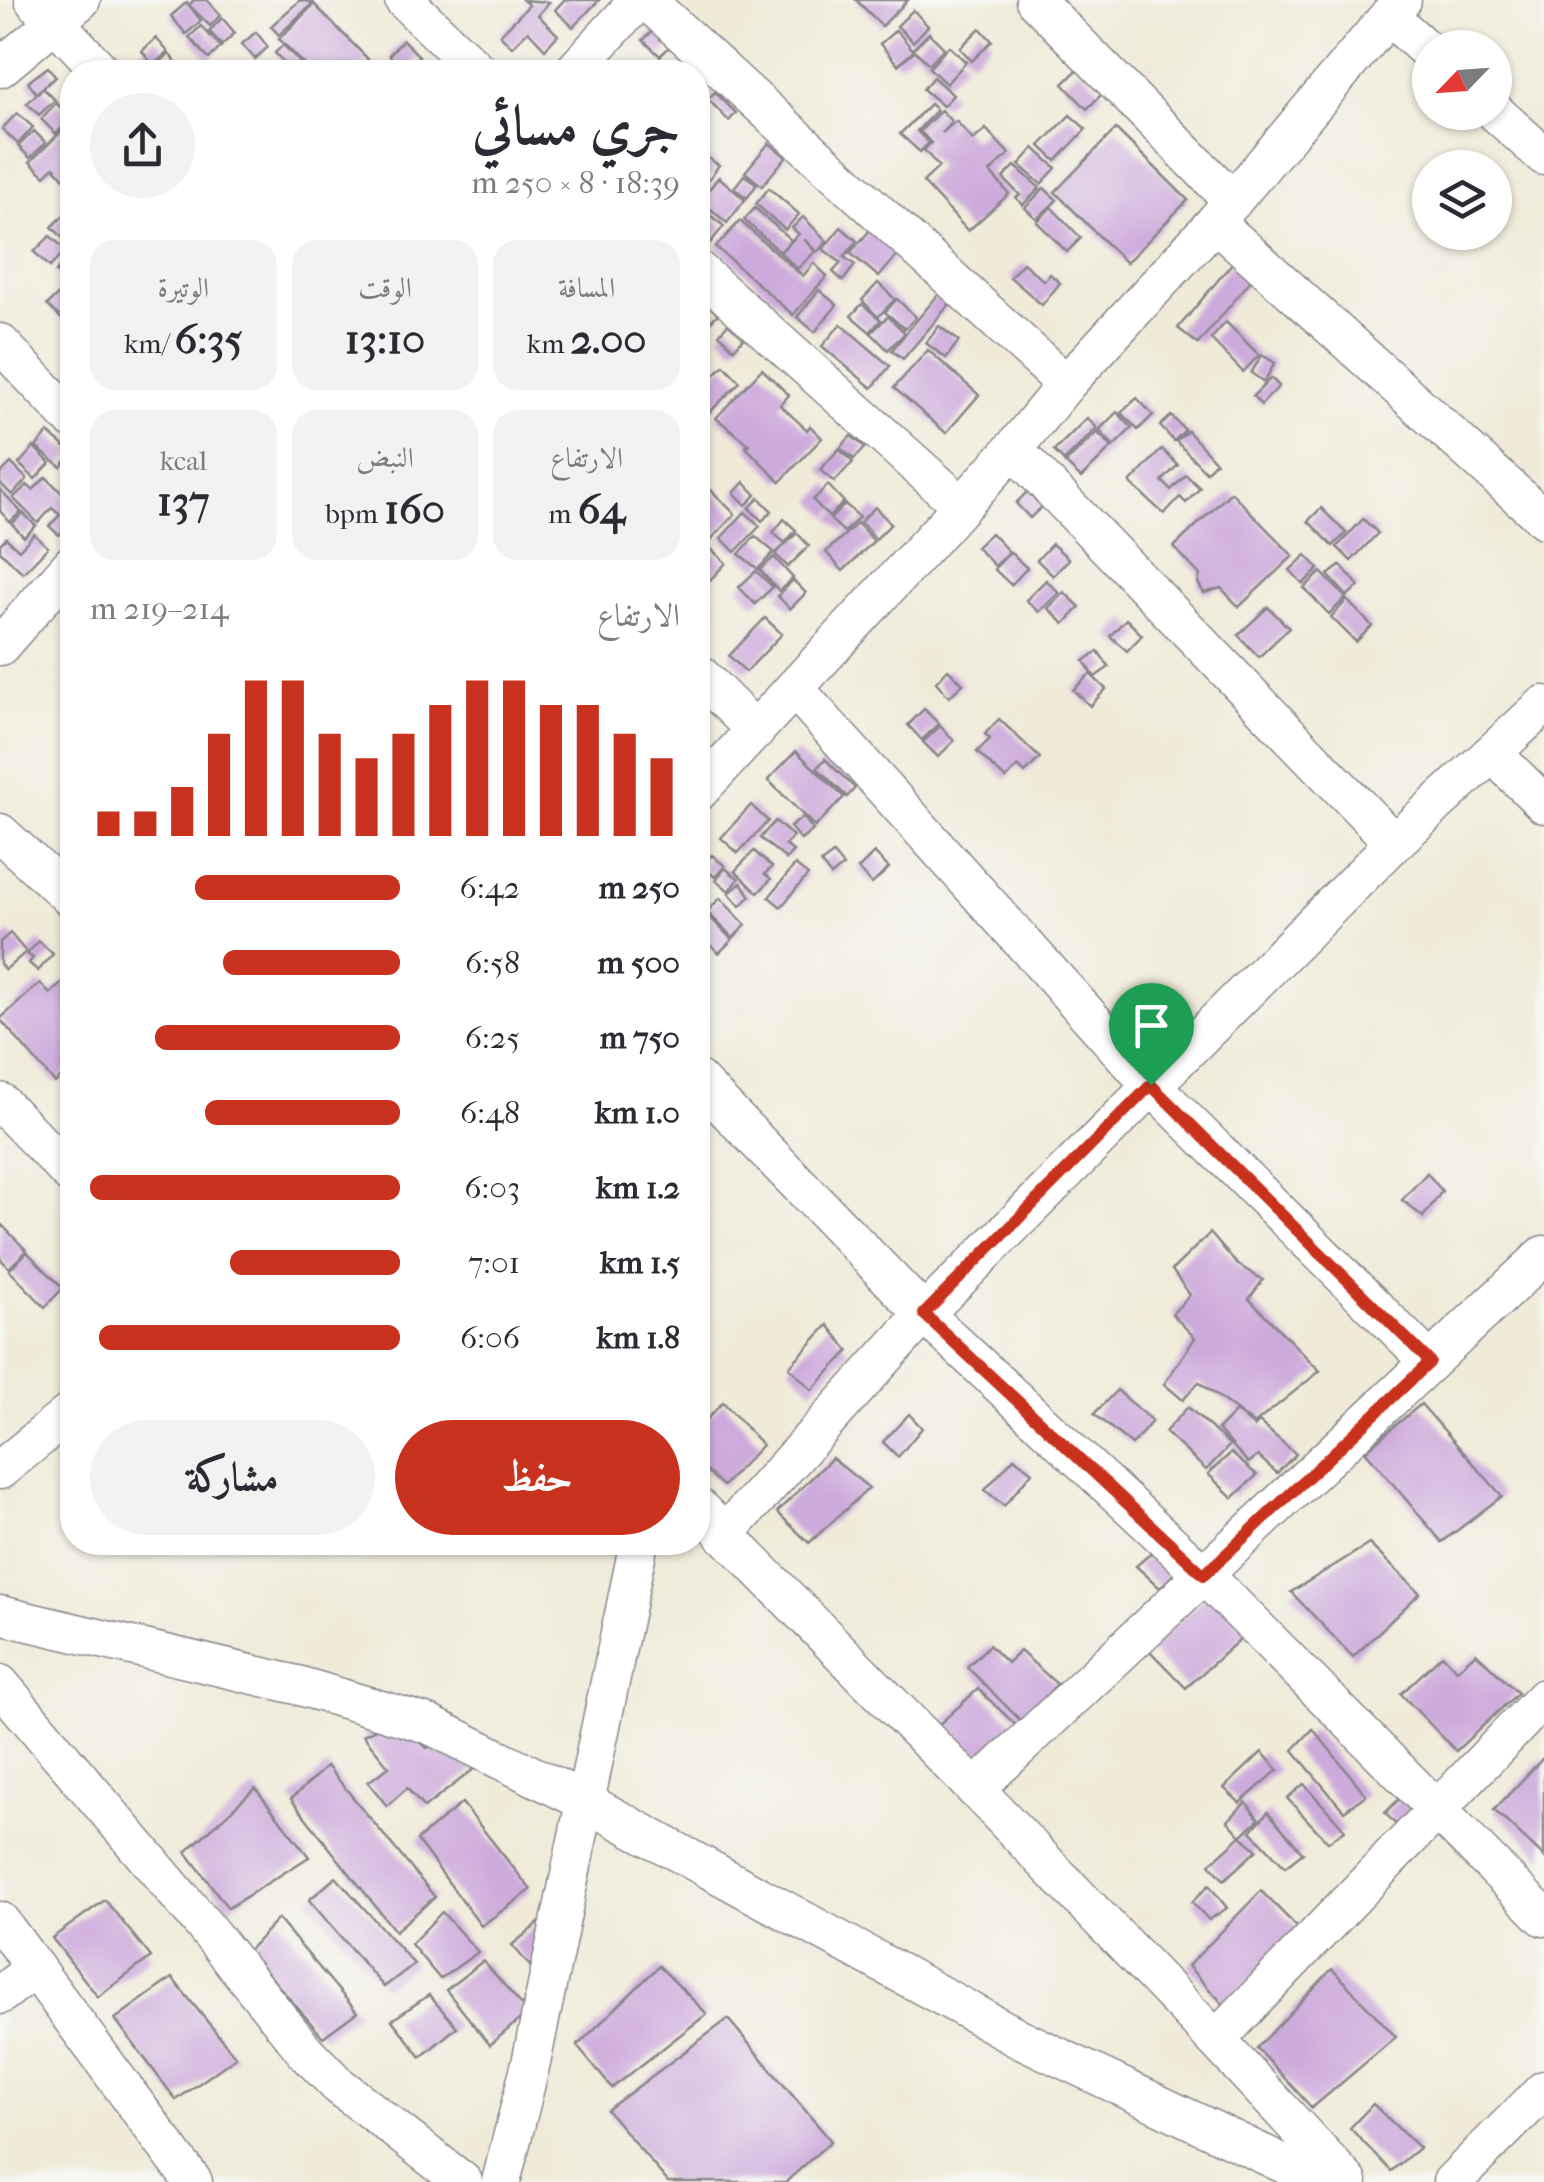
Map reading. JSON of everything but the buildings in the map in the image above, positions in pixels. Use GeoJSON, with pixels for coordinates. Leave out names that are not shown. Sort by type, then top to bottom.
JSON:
{"type":"FeatureCollection","features":[{"type":"Feature","properties":{"kind":"street"},"geometry":{"type":"LineString","coordinates":[[404,0],[466,60]]}},
{"type":"Feature","properties":{"kind":"street"},"geometry":{"type":"LineString","coordinates":[[584,60],[642,0],[708,60]]}},
{"type":"Feature","properties":{"kind":"street"},"geometry":{"type":"LineString","coordinates":[[1035,0],[1224,211],[1544,519]]}},
{"type":"Feature","properties":{"kind":"street"},"geometry":{"type":"LineString","coordinates":[[0,68],[56,8],[93,60]]}},
{"type":"Feature","properties":{"kind":"street"},"geometry":{"type":"LineString","coordinates":[[710,779],[1013,449],[1066,384],[1224,211],[1395,8],[1412,30]]}},
{"type":"Feature","properties":{"kind":"street"},"geometry":{"type":"LineString","coordinates":[[710,62],[1066,384]]}},
{"type":"Feature","properties":{"kind":"street"},"geometry":{"type":"LineString","coordinates":[[1512,127],[1544,156]]}},
{"type":"Feature","properties":{"kind":"street"},"geometry":{"type":"LineString","coordinates":[[710,281],[960,504]]}},
{"type":"Feature","properties":{"kind":"street"},"geometry":{"type":"LineString","coordinates":[[0,343],[60,406]]}},
{"type":"Feature","properties":{"kind":"street"},"geometry":{"type":"LineString","coordinates":[[1013,449],[1394,843]]}},
{"type":"Feature","properties":{"kind":"street"},"geometry":{"type":"LineString","coordinates":[[0,646],[60,578]]}},
{"type":"Feature","properties":{"kind":"street"},"geometry":{"type":"LineString","coordinates":[[710,685],[756,731]]}},
{"type":"Feature","properties":{"kind":"street"},"geometry":{"type":"LineString","coordinates":[[794,688],[1151,1085],[1430,1362]]}},
{"type":"Feature","properties":{"kind":"street"},"geometry":{"type":"LineString","coordinates":[[724,1535],[924,1314],[1394,843],[1544,705]]}},
{"type":"Feature","properties":{"kind":"street"},"geometry":{"type":"LineString","coordinates":[[1493,754],[1544,804]]}},
{"type":"Feature","properties":{"kind":"street"},"geometry":{"type":"LineString","coordinates":[[8,855],[60,892]]}},
{"type":"Feature","properties":{"kind":"street"},"geometry":{"type":"LineString","coordinates":[[710,1092],[924,1314],[1204,1575],[1544,1917]]}},
{"type":"Feature","properties":{"kind":"street"},"geometry":{"type":"LineString","coordinates":[[0,1102],[60,1164]]}},
{"type":"Feature","properties":{"kind":"street"},"geometry":{"type":"LineString","coordinates":[[975,1789],[1544,1256]]}},
{"type":"Feature","properties":{"kind":"street"},"geometry":{"type":"LineString","coordinates":[[0,1470],[60,1421]]}},
{"type":"Feature","properties":{"kind":"street"},"geometry":{"type":"LineString","coordinates":[[710,1520],[975,1789],[1348,2182]]}},
{"type":"Feature","properties":{"kind":"street"},"geometry":{"type":"LineString","coordinates":[[501,2182],[531,2062],[637,1555]]}},
{"type":"Feature","properties":{"kind":"street"},"geometry":{"type":"LineString","coordinates":[[0,1615],[297,1685],[428,1724],[584,1801],[1019,2038],[1322,2182]]}},
{"type":"Feature","properties":{"kind":"street"},"geometry":{"type":"LineString","coordinates":[[0,1684],[305,2051],[338,2085],[463,2182]]}},
{"type":"Feature","properties":{"kind":"street"},"geometry":{"type":"LineString","coordinates":[[1216,2040],[1544,1698]]}},
{"type":"Feature","properties":{"kind":"street"},"geometry":{"type":"LineString","coordinates":[[0,1921],[193,2182]]}},
{"type":"Feature","properties":{"kind":"street"},"geometry":{"type":"LineString","coordinates":[[0,1995],[35,1968]]}},
{"type":"Feature","properties":{"kind":"street"},"geometry":{"type":"LineString","coordinates":[[1452,2182],[1544,2090]]}},
{"type":"Feature","properties":{"kind":"route"},"geometry":{"type":"LineString","coordinates":[[1151,1085],[1430,1362],[1204,1575],[924,1314],[1151,1085]]}}]}
